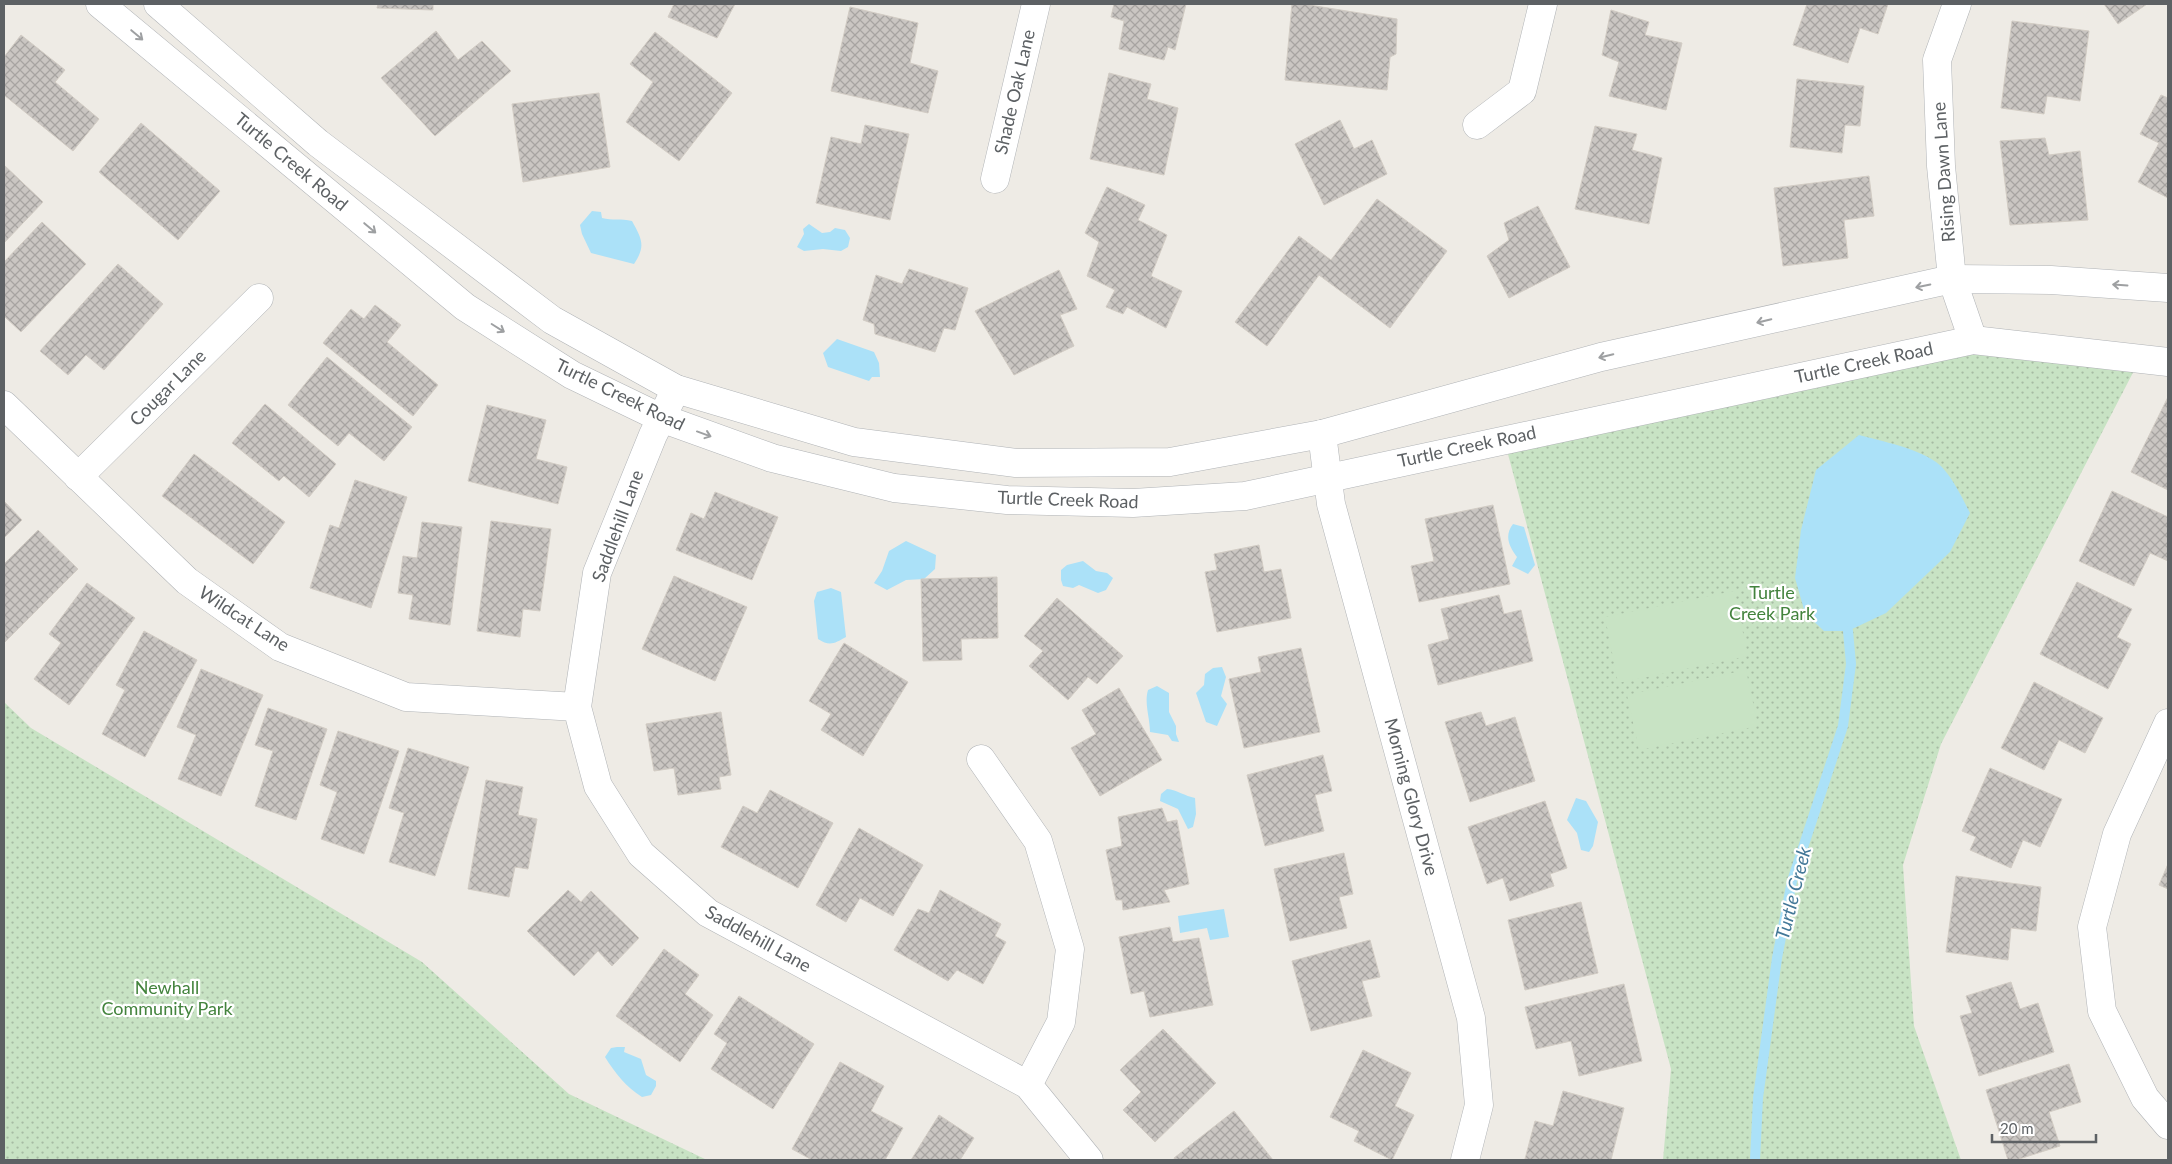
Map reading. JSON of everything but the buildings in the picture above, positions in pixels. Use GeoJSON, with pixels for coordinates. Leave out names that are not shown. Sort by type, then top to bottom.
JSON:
{"type":"FeatureCollection","features":[{"type":"Feature","properties":{"kind":"street","name":"Turtle Creek Road"},"geometry":{"type":"LineString","coordinates":[[100,4],[465,307],[572,375],[661,418],[772,458],[894,488],[1008,500],[1134,503],[1246,496],[1972,340],[2168,362]]}},
{"type":"Feature","properties":{"kind":"street","name":"Turtle Creek Road"},"geometry":{"type":"LineString","coordinates":[[158,4],[318,143],[552,320],[676,389],[854,442],[1016,463],[1170,462],[1322,434],[1600,357],[1952,279],[2051,280],[2168,288]]}},
{"type":"Feature","properties":{"kind":"street","name":"Shade Oak Lane"},"geometry":{"type":"LineString","coordinates":[[995,179],[1036,4]]}},
{"type":"Feature","properties":{"kind":"street"},"geometry":{"type":"LineString","coordinates":[[1476,126],[1522,91],[1543,4]]}},
{"type":"Feature","properties":{"kind":"street","name":"Rising Dawn Lane"},"geometry":{"type":"LineString","coordinates":[[1957,4],[1937,60],[1941,166],[1952,279],[1972,340]]}},
{"type":"Feature","properties":{"kind":"street","name":"Cougar Lane"},"geometry":{"type":"LineString","coordinates":[[78,477],[259,298]]}},
{"type":"Feature","properties":{"kind":"street","name":"Saddlehill Lane"},"geometry":{"type":"LineString","coordinates":[[676,389],[661,418],[597,574],[577,707],[598,786],[641,854],[708,913],[1028,1085],[1089,1160]]}},
{"type":"Feature","properties":{"kind":"street","name":"Wildcat Lane"},"geometry":{"type":"LineString","coordinates":[[4,405],[187,581],[280,647],[406,698],[577,707]]}},
{"type":"Feature","properties":{"kind":"street","name":"Morning Glory Drive"},"geometry":{"type":"LineString","coordinates":[[1322,434],[1334,514],[1471,1018],[1479,1105],[1465,1160]]}},
{"type":"Feature","properties":{"kind":"street"},"geometry":{"type":"LineString","coordinates":[[2168,723],[2117,834],[2092,927],[2102,1011],[2145,1098],[2168,1125]]}},
{"type":"Feature","properties":{"kind":"street"},"geometry":{"type":"LineString","coordinates":[[981,759],[1038,841],[1070,949],[1061,1022],[1028,1085]]}},
{"type":"Feature","properties":{"kind":"green space","name":"Turtle Creek Park"},"geometry":{"type":"Polygon","coordinates":[[[1924,350],[2140,359],[1941,744],[1903,865],[1914,1026],[1961,1160],[1663,1160],[1671,1069],[1504,439],[1924,350]]]}},
{"type":"Feature","properties":{"kind":"green space"},"geometry":{"type":"Polygon","coordinates":[[[1734,591],[1748,656],[1618,683],[1605,617],[1734,591]]]}},
{"type":"Feature","properties":{"kind":"green space"},"geometry":{"type":"Polygon","coordinates":[[[1746,670],[1758,726],[1639,750],[1627,695],[1746,670]]]}},
{"type":"Feature","properties":{"kind":"green space","name":"Newhall Community Park"},"geometry":{"type":"Polygon","coordinates":[[[4,702],[31,728],[422,962],[569,1094],[707,1160],[4,1160],[4,702]]]}},
{"type":"Feature","properties":{"kind":"water"},"geometry":{"type":"Polygon","coordinates":[[[592,211],[601,212],[602,218],[632,221],[641,242],[640,252],[634,264],[591,253],[580,225],[592,211]]]}},
{"type":"Feature","properties":{"kind":"water"},"geometry":{"type":"Polygon","coordinates":[[[809,224],[822,233],[830,232],[835,228],[845,230],[850,238],[848,247],[841,251],[823,249],[804,251],[797,247],[804,234],[803,229],[809,224]]]}},
{"type":"Feature","properties":{"kind":"water"},"geometry":{"type":"Polygon","coordinates":[[[837,339],[874,352],[879,363],[880,377],[872,377],[869,381],[828,367],[823,353],[837,339]]]}},
{"type":"Feature","properties":{"kind":"water"},"geometry":{"type":"Polygon","coordinates":[[[1859,435],[1918,452],[1936,462],[1951,478],[1970,513],[1950,552],[1886,613],[1848,631],[1824,631],[1805,613],[1795,578],[1801,530],[1816,470],[1859,435]]]}},
{"type":"Feature","properties":{"kind":"water"},"geometry":{"type":"Polygon","coordinates":[[[1513,524],[1524,527],[1535,565],[1528,574],[1512,566],[1517,557],[1508,537],[1513,524]]]}},
{"type":"Feature","properties":{"kind":"water"},"geometry":{"type":"Polygon","coordinates":[[[906,541],[936,555],[935,569],[924,579],[906,580],[887,590],[874,583],[882,571],[889,551],[906,541]]]}},
{"type":"Feature","properties":{"kind":"water"},"geometry":{"type":"Polygon","coordinates":[[[1083,561],[1096,571],[1107,573],[1113,578],[1106,590],[1098,593],[1079,585],[1073,588],[1063,586],[1061,570],[1067,565],[1083,561]]]}},
{"type":"Feature","properties":{"kind":"water"},"geometry":{"type":"Polygon","coordinates":[[[831,588],[841,592],[846,637],[835,642],[826,643],[818,639],[814,601],[817,592],[831,588]]]}},
{"type":"Feature","properties":{"kind":"water"},"geometry":{"type":"Polygon","coordinates":[[[1222,667],[1226,677],[1221,696],[1227,704],[1217,726],[1206,722],[1196,693],[1204,685],[1205,674],[1213,668],[1222,667]]]}},
{"type":"Feature","properties":{"kind":"water"},"geometry":{"type":"Polygon","coordinates":[[[1157,686],[1169,693],[1169,712],[1176,726],[1179,742],[1172,741],[1168,735],[1150,732],[1147,695],[1148,690],[1157,686]]]}},
{"type":"Feature","properties":{"kind":"water"},"geometry":{"type":"Polygon","coordinates":[[[1167,789],[1195,798],[1196,814],[1193,827],[1188,829],[1178,809],[1160,801],[1161,794],[1167,789]]]}},
{"type":"Feature","properties":{"kind":"water"},"geometry":{"type":"Polygon","coordinates":[[[1576,798],[1586,801],[1598,822],[1593,846],[1589,852],[1581,850],[1577,833],[1567,820],[1576,798]]]}},
{"type":"Feature","properties":{"kind":"water"},"geometry":{"type":"Polygon","coordinates":[[[1224,909],[1229,937],[1210,940],[1207,928],[1180,933],[1178,916],[1224,909]]]}},
{"type":"Feature","properties":{"kind":"water"},"geometry":{"type":"Polygon","coordinates":[[[625,1047],[624,1052],[641,1059],[646,1075],[656,1081],[656,1086],[651,1095],[642,1097],[636,1093],[613,1069],[605,1057],[611,1048],[625,1047]]]}},
{"type":"Feature","properties":{"kind":"waterway","name":"Turtle Creek"},"geometry":{"type":"LineString","coordinates":[[1755,1160],[1758,1098],[1777,958],[1792,881],[1843,726],[1851,664],[1848,631]]}}]}
